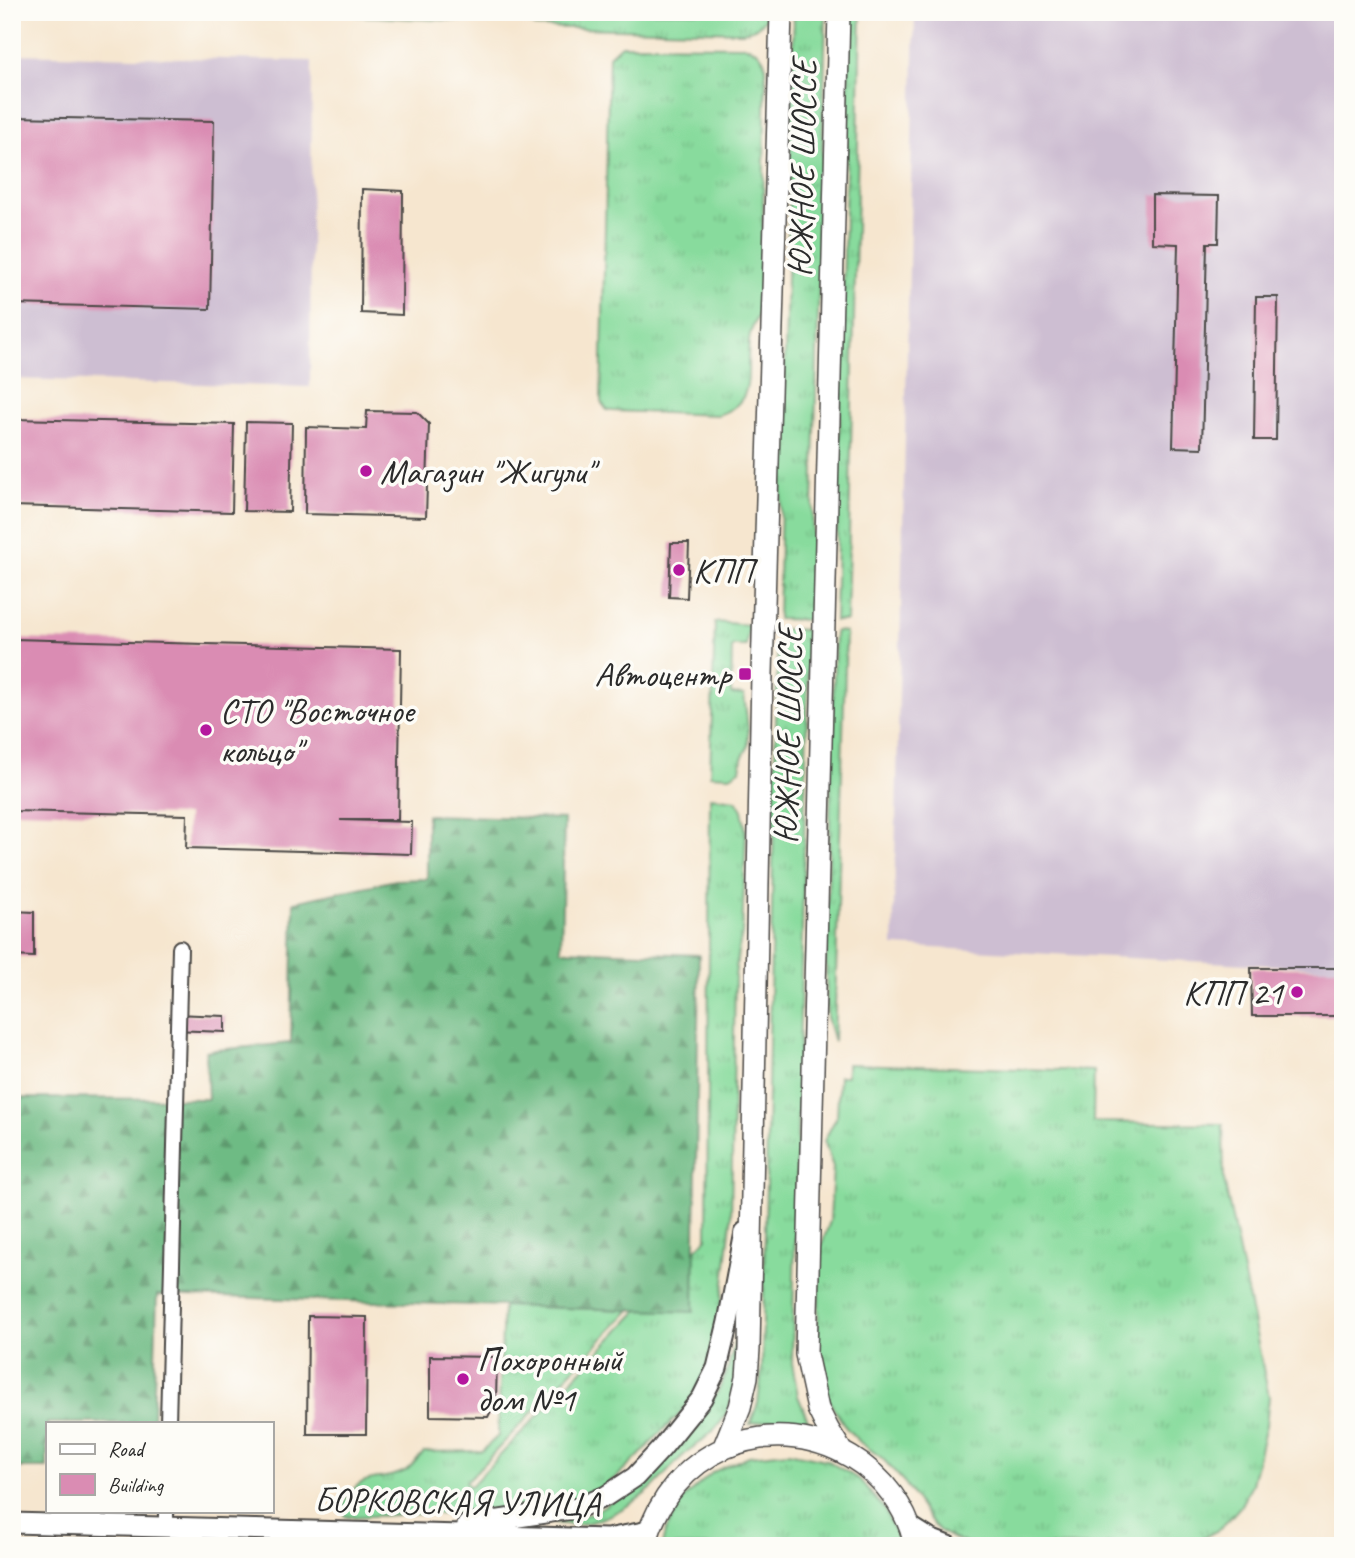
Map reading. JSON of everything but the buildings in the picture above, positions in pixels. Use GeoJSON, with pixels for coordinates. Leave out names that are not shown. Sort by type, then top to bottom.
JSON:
{"type":"FeatureCollection","features":[{"type":"Feature","properties":{"kind":"main road","name":"ЮЖНОЕ ШОССЕ"},"geometry":{"type":"LineString","coordinates":[[723,1449],[740,1407],[747,1377],[762,688],[781,12]]}},
{"type":"Feature","properties":{"kind":"main road","name":"ЮЖНОЕ ШОССЕ"},"geometry":{"type":"LineString","coordinates":[[839,12],[806,1354],[818,1409],[842,1452]]}},
{"type":"Feature","properties":{"kind":"main road"},"geometry":{"type":"LineString","coordinates":[[412,1533],[578,1508],[606,1496],[635,1477],[661,1449],[702,1398],[717,1368],[745,1232],[753,1151]]}},
{"type":"Feature","properties":{"kind":"main road"},"geometry":{"type":"LineString","coordinates":[[647,1539],[658,1509],[671,1488],[699,1463],[741,1441],[785,1436],[822,1443],[861,1463],[890,1490],[913,1536],[948,1546]]}},
{"type":"Feature","properties":{"kind":"main road","name":"БОРКОВСКАЯ УЛИЦА"},"geometry":{"type":"LineString","coordinates":[[12,1523],[166,1519],[412,1533],[647,1539]]}},
{"type":"Feature","properties":{"kind":"street"},"geometry":{"type":"LineString","coordinates":[[169,1422],[180,948]]}},
{"type":"Feature","properties":{"kind":"shaded area"},"geometry":{"type":"Polygon","coordinates":[[[915,12],[1343,12],[1343,969],[893,946],[915,12]]]}},
{"type":"Feature","properties":{"kind":"shaded area"},"geometry":{"type":"Polygon","coordinates":[[[12,54],[312,61],[310,387],[12,379],[12,54]]]}},
{"type":"Feature","properties":{"kind":"green space"},"geometry":{"type":"Polygon","coordinates":[[[353,12],[498,12],[490,22],[357,16],[353,12]]]}},
{"type":"Feature","properties":{"kind":"green space"},"geometry":{"type":"Polygon","coordinates":[[[520,12],[767,12],[755,28],[743,32],[535,27],[524,20],[520,12]]]}},
{"type":"Feature","properties":{"kind":"green space"},"geometry":{"type":"Polygon","coordinates":[[[794,12],[826,12],[810,620],[778,619],[794,12]]]}},
{"type":"Feature","properties":{"kind":"green space"},"geometry":{"type":"Polygon","coordinates":[[[850,12],[861,12],[847,621],[835,621],[850,12]]]}},
{"type":"Feature","properties":{"kind":"green space"},"geometry":{"type":"Polygon","coordinates":[[[621,45],[745,46],[759,53],[766,67],[761,309],[750,335],[745,393],[740,402],[717,415],[612,411],[607,410],[601,402],[609,56],[621,45]]]}},
{"type":"Feature","properties":{"kind":"green space"},"geometry":{"type":"Polygon","coordinates":[[[715,622],[749,625],[746,646],[732,646],[731,694],[744,695],[748,747],[740,770],[730,776],[710,775],[715,622]]]}},
{"type":"Feature","properties":{"kind":"green space"},"geometry":{"type":"Polygon","coordinates":[[[778,629],[809,630],[792,1363],[798,1396],[809,1423],[780,1420],[750,1424],[758,1403],[762,1369],[778,629]]]}},
{"type":"Feature","properties":{"kind":"green space"},"geometry":{"type":"Polygon","coordinates":[[[835,631],[846,632],[834,1042],[827,1017],[826,968],[835,631]]]}},
{"type":"Feature","properties":{"kind":"green space"},"geometry":{"type":"Polygon","coordinates":[[[710,797],[736,800],[742,810],[746,831],[742,934],[735,977],[731,1221],[716,1352],[707,1377],[681,1413],[618,1476],[594,1493],[561,1504],[469,1512],[345,1516],[346,1500],[361,1483],[405,1471],[425,1452],[482,1451],[498,1436],[503,1306],[630,1310],[466,1482],[470,1487],[707,1238],[710,797]]]}},
{"type":"Feature","properties":{"kind":"green space"},"geometry":{"type":"Polygon","coordinates":[[[427,815],[564,819],[561,950],[699,955],[694,1312],[157,1295],[153,1422],[46,1422],[46,1468],[12,1468],[12,1098],[208,1099],[206,1051],[291,1043],[294,902],[396,880],[427,879],[427,815]]]}},
{"type":"Feature","properties":{"kind":"green space"},"geometry":{"type":"Polygon","coordinates":[[[847,1064],[1094,1071],[1093,1122],[1223,1124],[1224,1180],[1269,1397],[1266,1425],[1252,1484],[1240,1507],[1220,1529],[1201,1539],[1106,1546],[979,1546],[954,1539],[940,1531],[905,1483],[882,1458],[847,1429],[822,1390],[817,1369],[820,1250],[830,1221],[833,1167],[824,1141],[837,1116],[839,1076],[847,1076],[847,1064]]]}},
{"type":"Feature","properties":{"kind":"green space"},"geometry":{"type":"Polygon","coordinates":[[[736,1337],[733,1390],[726,1415],[716,1428],[681,1457],[637,1500],[608,1516],[589,1522],[553,1523],[588,1514],[610,1503],[638,1480],[684,1434],[717,1393],[736,1337]]]}},
{"type":"Feature","properties":{"kind":"green space"},"geometry":{"type":"Polygon","coordinates":[[[788,1452],[826,1460],[860,1480],[885,1510],[901,1546],[662,1546],[665,1532],[684,1498],[713,1472],[749,1456],[788,1452]]]}},
{"type":"Feature","properties":{"kind":"place","name":"Магазин \"Жигули\""},"geometry":{"type":"Point","coordinates":[366,471]}},
{"type":"Feature","properties":{"kind":"place","name":"КПП"},"geometry":{"type":"Point","coordinates":[679,570]}},
{"type":"Feature","properties":{"kind":"place","name":"Автоцентр"},"geometry":{"type":"Point","coordinates":[745,674]}},
{"type":"Feature","properties":{"kind":"place","name":"СТО \"Восточное кольцо\""},"geometry":{"type":"Point","coordinates":[206,730]}},
{"type":"Feature","properties":{"kind":"place","name":"КПП 21"},"geometry":{"type":"Point","coordinates":[1297,992]}},
{"type":"Feature","properties":{"kind":"place","name":"Похоронный дом №1"},"geometry":{"type":"Point","coordinates":[463,1379]}}]}
